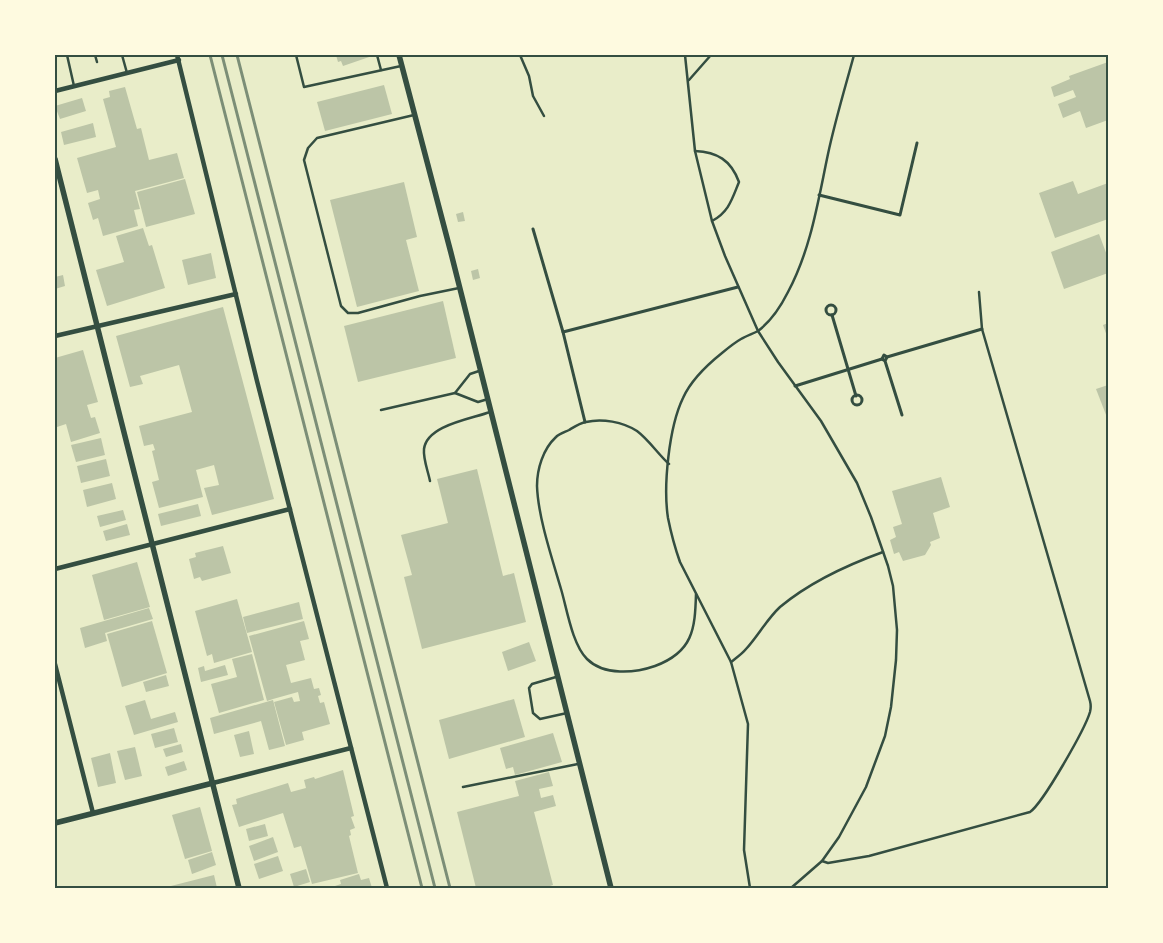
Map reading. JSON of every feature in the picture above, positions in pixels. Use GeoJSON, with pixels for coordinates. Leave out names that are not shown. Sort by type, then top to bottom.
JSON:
{"type":"FeatureCollection","features":[{"type":"Feature","properties":{"kind":"street"},"geometry":{"type":"LineString","coordinates":[[399,55],[460,288],[611,888]]}},
{"type":"Feature","properties":{"kind":"street"},"geometry":{"type":"LineString","coordinates":[[55,91],[178,58],[290,509],[387,888]]}},
{"type":"Feature","properties":{"kind":"street"},"geometry":{"type":"LineString","coordinates":[[819,195],[900,214],[917,143]]}},
{"type":"Feature","properties":{"kind":"street"},"geometry":{"type":"LineString","coordinates":[[55,159],[239,888]]}},
{"type":"Feature","properties":{"kind":"street"},"geometry":{"type":"LineString","coordinates":[[533,229],[563,332],[585,422]]}},
{"type":"Feature","properties":{"kind":"street"},"geometry":{"type":"LineString","coordinates":[[563,332],[738,287]]}},
{"type":"Feature","properties":{"kind":"street"},"geometry":{"type":"LineString","coordinates":[[55,336],[236,294]]}},
{"type":"Feature","properties":{"kind":"street"},"geometry":{"type":"LineString","coordinates":[[832,315],[856,396]]}},
{"type":"Feature","properties":{"kind":"street"},"geometry":{"type":"LineString","coordinates":[[796,386],[982,329]]}},
{"type":"Feature","properties":{"kind":"street"},"geometry":{"type":"LineString","coordinates":[[885,359],[902,414]]}},
{"type":"Feature","properties":{"kind":"street"},"geometry":{"type":"LineString","coordinates":[[55,568],[290,509]]}},
{"type":"Feature","properties":{"kind":"street"},"geometry":{"type":"LineString","coordinates":[[55,664],[93,813]]}},
{"type":"Feature","properties":{"kind":"street"},"geometry":{"type":"LineString","coordinates":[[55,823],[351,748]]}},
{"type":"Feature","properties":{"kind":"lane"},"geometry":{"type":"LineString","coordinates":[[66,55],[74,86]]}},
{"type":"Feature","properties":{"kind":"lane"},"geometry":{"type":"LineString","coordinates":[[95,55],[97,62]]}},
{"type":"Feature","properties":{"kind":"lane"},"geometry":{"type":"LineString","coordinates":[[122,55],[127,73]]}},
{"type":"Feature","properties":{"kind":"lane"},"geometry":{"type":"LineString","coordinates":[[296,55],[304,87],[402,65]]}},
{"type":"Feature","properties":{"kind":"lane"},"geometry":{"type":"LineString","coordinates":[[377,55],[381,70]]}},
{"type":"Feature","properties":{"kind":"lane"},"geometry":{"type":"LineString","coordinates":[[520,55],[529,76],[533,96],[544,116]]}},
{"type":"Feature","properties":{"kind":"lane"},"geometry":{"type":"LineString","coordinates":[[685,55],[695,150],[712,221],[758,331],[821,421],[857,483],[871,516],[893,586],[897,630],[896,660],[891,707],[885,736],[866,787],[853,813],[822,861],[791,888]]}},
{"type":"Feature","properties":{"kind":"lane"},"geometry":{"type":"LineString","coordinates":[[689,81],[712,55]]}},
{"type":"Feature","properties":{"kind":"lane"},"geometry":{"type":"LineString","coordinates":[[750,888],[744,850],[748,724],[731,662],[680,562],[668,517],[666,499],[670,449],[677,414],[683,398],[693,382],[723,352],[741,339],[758,331],[788,294],[799,270],[815,222],[834,126],[854,55]]}},
{"type":"Feature","properties":{"kind":"lane"},"geometry":{"type":"LineString","coordinates":[[415,115],[317,138],[308,148],[304,160],[341,306],[348,313],[358,313],[420,296],[460,288]]}},
{"type":"Feature","properties":{"kind":"lane"},"geometry":{"type":"LineString","coordinates":[[695,150],[708,151],[725,160],[736,173],[739,182],[727,210],[712,221]]}},
{"type":"Feature","properties":{"kind":"lane"},"geometry":{"type":"LineString","coordinates":[[822,861],[828,863],[870,856],[1030,812],[1036,808],[1048,790],[1084,728],[1091,710],[1090,701],[982,329],[980,292]]}},
{"type":"Feature","properties":{"kind":"lane"},"geometry":{"type":"LineString","coordinates":[[455,393],[470,374],[481,371]]}},
{"type":"Feature","properties":{"kind":"lane"},"geometry":{"type":"LineString","coordinates":[[381,410],[455,393],[478,402],[488,399]]}},
{"type":"Feature","properties":{"kind":"lane"},"geometry":{"type":"LineString","coordinates":[[430,481],[424,448],[432,435],[439,429],[491,412]]}},
{"type":"Feature","properties":{"kind":"lane"},"geometry":{"type":"LineString","coordinates":[[669,464],[642,436],[628,427],[604,420],[585,422],[556,436],[544,453],[538,474],[537,486],[544,527],[575,639],[586,658],[610,671],[642,671],[670,660],[682,650],[692,635],[696,593]]}},
{"type":"Feature","properties":{"kind":"lane"},"geometry":{"type":"LineString","coordinates":[[731,662],[745,650],[779,608],[828,576],[883,552]]}},
{"type":"Feature","properties":{"kind":"lane"},"geometry":{"type":"LineString","coordinates":[[558,676],[532,684],[529,688],[533,713],[540,719],[567,713]]}},
{"type":"Feature","properties":{"kind":"lane"},"geometry":{"type":"LineString","coordinates":[[463,787],[579,764]]}},
{"type":"Feature","properties":{"kind":"building"},"geometry":{"type":"Polygon","coordinates":[[[336,55],[375,55],[343,66],[341,61],[338,62],[336,55]]]}},
{"type":"Feature","properties":{"kind":"building"},"geometry":{"type":"Polygon","coordinates":[[[1108,62],[1108,120],[1086,128],[1080,111],[1063,118],[1058,104],[1076,97],[1073,90],[1054,97],[1051,87],[1070,79],[1069,76],[1108,62]]]}},
{"type":"Feature","properties":{"kind":"building"},"geometry":{"type":"Polygon","coordinates":[[[384,85],[392,114],[325,131],[317,102],[384,85]]]}},
{"type":"Feature","properties":{"kind":"building"},"geometry":{"type":"Polygon","coordinates":[[[125,87],[137,129],[141,128],[149,160],[177,153],[184,178],[135,191],[140,209],[134,210],[138,226],[103,236],[98,218],[93,220],[88,203],[100,199],[98,190],[87,193],[77,158],[116,147],[103,99],[110,97],[109,91],[125,87]]]}},
{"type":"Feature","properties":{"kind":"building"},"geometry":{"type":"Polygon","coordinates":[[[82,98],[86,111],[60,119],[55,106],[82,98]]]}},
{"type":"Feature","properties":{"kind":"building"},"geometry":{"type":"Polygon","coordinates":[[[93,123],[96,137],[64,145],[61,132],[93,123]]]}},
{"type":"Feature","properties":{"kind":"building"},"geometry":{"type":"Polygon","coordinates":[[[185,179],[195,214],[146,227],[137,192],[185,179]]]}},
{"type":"Feature","properties":{"kind":"building"},"geometry":{"type":"Polygon","coordinates":[[[1073,181],[1078,194],[1108,183],[1108,219],[1055,238],[1039,193],[1073,181]]]}},
{"type":"Feature","properties":{"kind":"building"},"geometry":{"type":"Polygon","coordinates":[[[404,182],[417,237],[406,240],[419,291],[357,307],[330,200],[404,182]]]}},
{"type":"Feature","properties":{"kind":"building"},"geometry":{"type":"Polygon","coordinates":[[[463,212],[465,221],[458,222],[456,214],[463,212]]]}},
{"type":"Feature","properties":{"kind":"building"},"geometry":{"type":"Polygon","coordinates":[[[143,228],[149,246],[152,245],[165,288],[107,306],[96,270],[124,262],[116,236],[143,228]]]}},
{"type":"Feature","properties":{"kind":"building"},"geometry":{"type":"Polygon","coordinates":[[[1099,234],[1108,258],[1108,273],[1064,289],[1051,252],[1099,234]]]}},
{"type":"Feature","properties":{"kind":"building"},"geometry":{"type":"Polygon","coordinates":[[[211,253],[216,278],[188,285],[182,260],[211,253]]]}},
{"type":"Feature","properties":{"kind":"building"},"geometry":{"type":"Polygon","coordinates":[[[478,269],[480,278],[473,280],[471,271],[478,269]]]}},
{"type":"Feature","properties":{"kind":"building"},"geometry":{"type":"Polygon","coordinates":[[[63,275],[65,286],[55,289],[55,277],[63,275]]]}},
{"type":"Feature","properties":{"kind":"building"},"geometry":{"type":"Polygon","coordinates":[[[443,301],[456,358],[358,382],[344,326],[443,301]]]}},
{"type":"Feature","properties":{"kind":"building"},"geometry":{"type":"Polygon","coordinates":[[[223,307],[274,499],[212,515],[204,488],[219,485],[214,465],[196,470],[203,497],[159,508],[152,482],[159,480],[152,451],[155,450],[153,444],[144,446],[139,426],[192,412],[179,365],[140,376],[143,384],[130,387],[116,336],[223,307]]]}},
{"type":"Feature","properties":{"kind":"building"},"geometry":{"type":"Polygon","coordinates":[[[1108,323],[1108,339],[1103,325],[1108,323]]]}},
{"type":"Feature","properties":{"kind":"building"},"geometry":{"type":"Polygon","coordinates":[[[83,350],[98,402],[87,405],[91,418],[95,417],[100,433],[71,442],[66,424],[57,427],[55,421],[55,358],[83,350]]]}},
{"type":"Feature","properties":{"kind":"building"},"geometry":{"type":"Polygon","coordinates":[[[1108,385],[1108,420],[1096,389],[1108,385]]]}},
{"type":"Feature","properties":{"kind":"building"},"geometry":{"type":"Polygon","coordinates":[[[101,438],[105,455],[76,462],[71,445],[101,438]]]}},
{"type":"Feature","properties":{"kind":"building"},"geometry":{"type":"Polygon","coordinates":[[[106,459],[110,476],[81,483],[77,466],[106,459]]]}},
{"type":"Feature","properties":{"kind":"building"},"geometry":{"type":"Polygon","coordinates":[[[477,469],[503,576],[514,573],[526,622],[422,649],[404,577],[412,575],[401,535],[448,523],[437,479],[477,469]]]}},
{"type":"Feature","properties":{"kind":"building"},"geometry":{"type":"Polygon","coordinates":[[[941,477],[950,507],[933,513],[940,538],[930,542],[931,545],[925,555],[903,561],[899,552],[894,554],[890,540],[896,537],[893,527],[902,524],[892,491],[941,477]]]}},
{"type":"Feature","properties":{"kind":"building"},"geometry":{"type":"Polygon","coordinates":[[[112,483],[116,499],[87,507],[83,490],[112,483]]]}},
{"type":"Feature","properties":{"kind":"building"},"geometry":{"type":"Polygon","coordinates":[[[198,504],[201,516],[161,526],[158,514],[198,504]]]}},
{"type":"Feature","properties":{"kind":"building"},"geometry":{"type":"Polygon","coordinates":[[[123,510],[126,520],[100,527],[97,516],[123,510]]]}},
{"type":"Feature","properties":{"kind":"building"},"geometry":{"type":"Polygon","coordinates":[[[127,524],[130,535],[106,541],[103,531],[127,524]]]}},
{"type":"Feature","properties":{"kind":"building"},"geometry":{"type":"Polygon","coordinates":[[[223,546],[231,573],[202,581],[200,577],[194,579],[189,559],[196,557],[195,553],[223,546]]]}},
{"type":"Feature","properties":{"kind":"building"},"geometry":{"type":"Polygon","coordinates":[[[137,562],[150,607],[104,620],[92,575],[137,562]]]}},
{"type":"Feature","properties":{"kind":"building"},"geometry":{"type":"Polygon","coordinates":[[[237,599],[252,652],[214,663],[212,654],[207,656],[195,611],[237,599]]]}},
{"type":"Feature","properties":{"kind":"building"},"geometry":{"type":"Polygon","coordinates":[[[299,602],[303,619],[247,633],[243,617],[299,602]]]}},
{"type":"Feature","properties":{"kind":"building"},"geometry":{"type":"Polygon","coordinates":[[[149,608],[153,619],[105,633],[107,641],[85,648],[80,628],[149,608]]]}},
{"type":"Feature","properties":{"kind":"building"},"geometry":{"type":"Polygon","coordinates":[[[152,621],[167,673],[122,687],[107,634],[152,621]]]}},
{"type":"Feature","properties":{"kind":"building"},"geometry":{"type":"Polygon","coordinates":[[[304,621],[309,639],[300,641],[305,660],[286,665],[291,683],[311,678],[314,689],[319,688],[321,695],[318,696],[320,703],[324,702],[330,724],[302,732],[304,740],[286,745],[274,702],[292,697],[294,702],[300,701],[298,692],[267,701],[249,636],[304,621]]]}},
{"type":"Feature","properties":{"kind":"building"},"geometry":{"type":"Polygon","coordinates":[[[529,642],[536,661],[508,671],[502,652],[529,642]]]}},
{"type":"Feature","properties":{"kind":"building"},"geometry":{"type":"Polygon","coordinates":[[[252,654],[264,700],[219,713],[211,684],[237,677],[232,659],[252,654]]]}},
{"type":"Feature","properties":{"kind":"building"},"geometry":{"type":"Polygon","coordinates":[[[225,665],[228,675],[201,682],[198,668],[204,666],[205,671],[225,665]]]}},
{"type":"Feature","properties":{"kind":"building"},"geometry":{"type":"Polygon","coordinates":[[[166,675],[169,686],[146,692],[143,682],[166,675]]]}},
{"type":"Feature","properties":{"kind":"building"},"geometry":{"type":"Polygon","coordinates":[[[514,699],[525,737],[449,759],[439,720],[514,699]]]}},
{"type":"Feature","properties":{"kind":"building"},"geometry":{"type":"Polygon","coordinates":[[[145,700],[151,719],[175,712],[178,722],[134,735],[125,706],[145,700]]]}},
{"type":"Feature","properties":{"kind":"building"},"geometry":{"type":"Polygon","coordinates":[[[273,700],[285,746],[269,750],[261,721],[214,734],[210,718],[273,700]]]}},
{"type":"Feature","properties":{"kind":"building"},"geometry":{"type":"Polygon","coordinates":[[[174,728],[178,742],[155,748],[151,734],[174,728]]]}},
{"type":"Feature","properties":{"kind":"building"},"geometry":{"type":"Polygon","coordinates":[[[249,731],[254,754],[240,757],[234,735],[249,731]]]}},
{"type":"Feature","properties":{"kind":"building"},"geometry":{"type":"Polygon","coordinates":[[[553,733],[562,762],[515,775],[513,767],[506,769],[500,748],[553,733]]]}},
{"type":"Feature","properties":{"kind":"building"},"geometry":{"type":"Polygon","coordinates":[[[181,744],[183,752],[166,757],[163,749],[181,744]]]}},
{"type":"Feature","properties":{"kind":"building"},"geometry":{"type":"Polygon","coordinates":[[[135,747],[142,776],[125,780],[117,751],[135,747]]]}},
{"type":"Feature","properties":{"kind":"building"},"geometry":{"type":"Polygon","coordinates":[[[110,753],[116,783],[98,787],[91,758],[110,753]]]}},
{"type":"Feature","properties":{"kind":"building"},"geometry":{"type":"Polygon","coordinates":[[[184,761],[187,770],[168,776],[165,767],[184,761]]]}},
{"type":"Feature","properties":{"kind":"building"},"geometry":{"type":"Polygon","coordinates":[[[343,770],[354,816],[351,817],[355,828],[350,830],[351,835],[349,836],[358,873],[312,884],[301,846],[294,848],[283,813],[239,827],[232,805],[237,804],[236,799],[288,783],[291,792],[306,788],[304,780],[314,777],[315,779],[343,770]]]}},
{"type":"Feature","properties":{"kind":"building"},"geometry":{"type":"Polygon","coordinates":[[[549,772],[553,786],[539,789],[541,798],[553,795],[556,806],[534,812],[553,885],[544,888],[476,888],[457,812],[519,796],[515,781],[549,772]]]}},
{"type":"Feature","properties":{"kind":"building"},"geometry":{"type":"Polygon","coordinates":[[[200,807],[212,851],[185,859],[172,815],[200,807]]]}},
{"type":"Feature","properties":{"kind":"building"},"geometry":{"type":"Polygon","coordinates":[[[265,824],[268,836],[249,841],[246,829],[265,824]]]}},
{"type":"Feature","properties":{"kind":"building"},"geometry":{"type":"Polygon","coordinates":[[[273,837],[278,852],[254,861],[249,846],[273,837]]]}},
{"type":"Feature","properties":{"kind":"building"},"geometry":{"type":"Polygon","coordinates":[[[212,852],[216,865],[192,874],[188,860],[212,852]]]}},
{"type":"Feature","properties":{"kind":"building"},"geometry":{"type":"Polygon","coordinates":[[[278,856],[283,871],[259,879],[254,864],[278,856]]]}},
{"type":"Feature","properties":{"kind":"building"},"geometry":{"type":"Polygon","coordinates":[[[306,869],[310,882],[294,887],[290,874],[306,869]]]}},
{"type":"Feature","properties":{"kind":"building"},"geometry":{"type":"Polygon","coordinates":[[[359,874],[361,880],[369,878],[372,888],[329,888],[341,884],[340,880],[359,874]]]}},
{"type":"Feature","properties":{"kind":"building"},"geometry":{"type":"Polygon","coordinates":[[[214,875],[217,888],[167,888],[167,887],[214,875]]]}},
{"type":"Feature","properties":{"kind":"railway"},"geometry":{"type":"LineString","coordinates":[[210,55],[422,888]]}},
{"type":"Feature","properties":{"kind":"railway"},"geometry":{"type":"LineString","coordinates":[[222,55],[435,888]]}},
{"type":"Feature","properties":{"kind":"railway"},"geometry":{"type":"LineString","coordinates":[[237,55],[450,888]]}}]}
